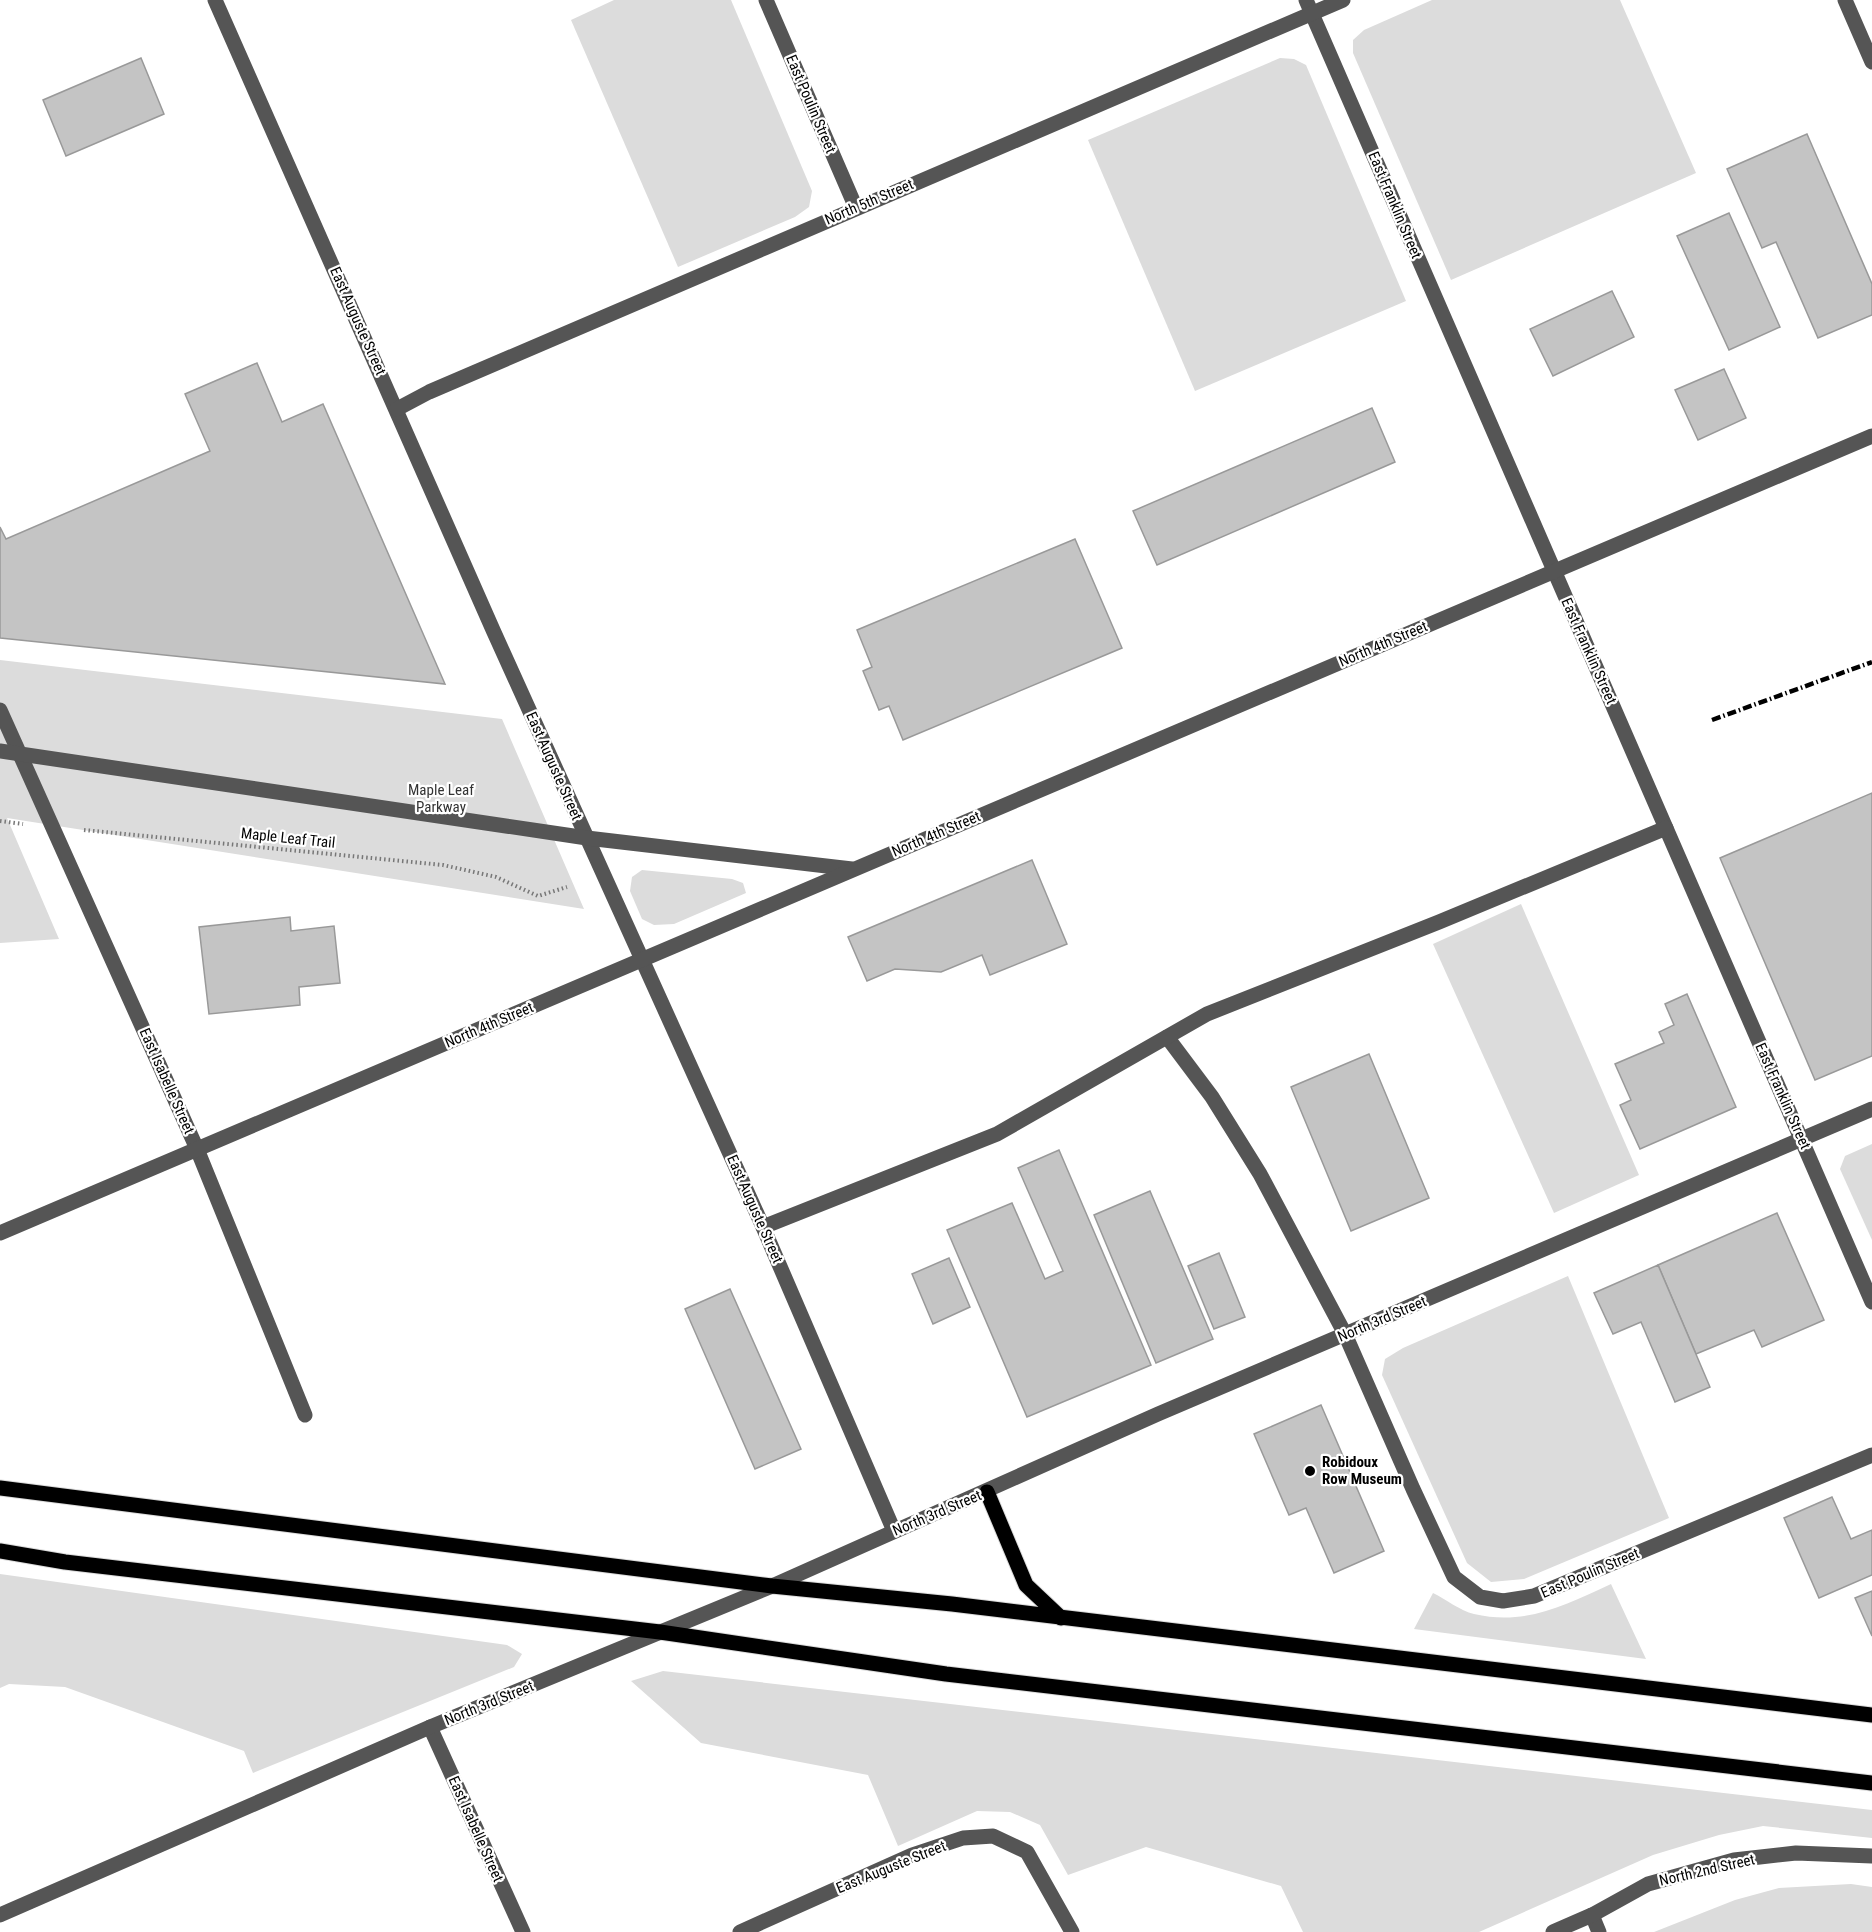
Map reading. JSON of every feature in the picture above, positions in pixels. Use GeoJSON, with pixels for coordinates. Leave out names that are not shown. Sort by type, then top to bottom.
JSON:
{"type":"FeatureCollection","features":[{"type":"Feature","properties":{"kind":"main road"},"geometry":{"type":"LineString","coordinates":[[0,1488],[772,1586],[952,1604],[1872,1715]]}},
{"type":"Feature","properties":{"kind":"main road"},"geometry":{"type":"LineString","coordinates":[[987,1492],[1026,1585],[1061,1618]]}},
{"type":"Feature","properties":{"kind":"main road"},"geometry":{"type":"LineString","coordinates":[[0,1551],[65,1562],[660,1632],[946,1674],[1872,1783]]}},
{"type":"Feature","properties":{"kind":"street","name":"East Auguste Street"},"geometry":{"type":"LineString","coordinates":[[215,0],[587,838],[763,1227],[894,1532]]}},
{"type":"Feature","properties":{"kind":"street","name":"East Poulin Street"},"geometry":{"type":"LineString","coordinates":[[766,0],[856,208]]}},
{"type":"Feature","properties":{"kind":"street","name":"North 5th Street"},"geometry":{"type":"LineString","coordinates":[[397,409],[440,387],[856,208],[1309,7],[1343,0]]}},
{"type":"Feature","properties":{"kind":"street"},"geometry":{"type":"LineString","coordinates":[[1845,0],[1872,62]]}},
{"type":"Feature","properties":{"kind":"street","name":"East Franklin Street"},"geometry":{"type":"LineString","coordinates":[[1309,7],[1872,1302]]}},
{"type":"Feature","properties":{"kind":"street","name":"North 4th Street"},"geometry":{"type":"LineString","coordinates":[[0,1233],[1872,436]]}},
{"type":"Feature","properties":{"kind":"street","name":"East Isabelle Street"},"geometry":{"type":"LineString","coordinates":[[0,711],[197,1149],[305,1414]]}},
{"type":"Feature","properties":{"kind":"street"},"geometry":{"type":"LineString","coordinates":[[0,751],[587,838],[855,869]]}},
{"type":"Feature","properties":{"kind":"street"},"geometry":{"type":"LineString","coordinates":[[763,1227],[997,1134],[1208,1014],[1666,828]]}},
{"type":"Feature","properties":{"kind":"street","name":"East Poulin Street"},"geometry":{"type":"LineString","coordinates":[[1167,1037],[1212,1097],[1260,1174],[1345,1334],[1454,1577],[1480,1597],[1503,1601],[1534,1596],[1872,1455]]}},
{"type":"Feature","properties":{"kind":"street","name":"North 3rd Street"},"geometry":{"type":"LineString","coordinates":[[0,1915],[430,1727],[772,1586],[1158,1414],[1872,1109]]}},
{"type":"Feature","properties":{"kind":"street","name":"East Isabelle Street"},"geometry":{"type":"LineString","coordinates":[[430,1727],[523,1932]]}},
{"type":"Feature","properties":{"kind":"street","name":"East Auguste Street"},"geometry":{"type":"LineString","coordinates":[[740,1932],[912,1855],[963,1838],[993,1836],[1027,1852],[1072,1932]]}},
{"type":"Feature","properties":{"kind":"street","name":"North 2nd Street"},"geometry":{"type":"LineString","coordinates":[[1553,1932],[1592,1915],[1648,1884],[1734,1860],[1796,1853],[1872,1857]]}},
{"type":"Feature","properties":{"kind":"street"},"geometry":{"type":"LineString","coordinates":[[1592,1915],[1599,1932]]}},
{"type":"Feature","properties":{"kind":"path","name":"Maple Leaf Trail"},"geometry":{"type":"LineString","coordinates":[[0,821],[443,865],[496,877],[538,896],[567,887]]}},
{"type":"Feature","properties":{"kind":"green space"},"geometry":{"type":"Polygon","coordinates":[[[614,0],[731,0],[812,191],[809,207],[795,217],[678,267],[571,20],[614,0]]]}},
{"type":"Feature","properties":{"kind":"green space"},"geometry":{"type":"Polygon","coordinates":[[[1432,0],[1620,0],[1696,173],[1451,280],[1353,53],[1353,40],[1364,30],[1432,0]]]}},
{"type":"Feature","properties":{"kind":"green space"},"geometry":{"type":"Polygon","coordinates":[[[1280,58],[1294,59],[1306,65],[1406,301],[1195,391],[1088,140],[1280,58]]]}},
{"type":"Feature","properties":{"kind":"green space","name":"Maple Leaf Parkway"},"geometry":{"type":"Polygon","coordinates":[[[0,660],[502,719],[584,909],[7,818],[59,939],[0,943],[0,660]]]}},
{"type":"Feature","properties":{"kind":"green space"},"geometry":{"type":"Polygon","coordinates":[[[642,870],[732,879],[743,883],[746,893],[674,924],[654,925],[642,919],[630,891],[632,877],[642,870]]]}},
{"type":"Feature","properties":{"kind":"green space"},"geometry":{"type":"Polygon","coordinates":[[[1521,904],[1639,1175],[1554,1213],[1433,944],[1521,904]]]}},
{"type":"Feature","properties":{"kind":"green space"},"geometry":{"type":"Polygon","coordinates":[[[1872,1144],[1872,1240],[1840,1169],[1845,1156],[1872,1144]]]}},
{"type":"Feature","properties":{"kind":"green space"},"geometry":{"type":"Polygon","coordinates":[[[1568,1276],[1669,1518],[1524,1579],[1491,1582],[1467,1563],[1382,1375],[1385,1359],[1403,1348],[1568,1276]]]}},
{"type":"Feature","properties":{"kind":"green space"},"geometry":{"type":"Polygon","coordinates":[[[0,1574],[507,1645],[522,1654],[514,1667],[253,1773],[244,1751],[65,1687],[9,1684],[0,1688],[0,1574]]]}},
{"type":"Feature","properties":{"kind":"green space"},"geometry":{"type":"Polygon","coordinates":[[[1611,1584],[1646,1659],[1414,1629],[1433,1593],[1458,1608],[1474,1614],[1511,1617],[1561,1606],[1611,1584]]]}},
{"type":"Feature","properties":{"kind":"green space"},"geometry":{"type":"Polygon","coordinates":[[[663,1671],[1872,1810],[1872,1838],[1763,1826],[1719,1835],[1653,1855],[1479,1932],[1303,1932],[1281,1886],[1146,1847],[1068,1875],[1040,1825],[1010,1812],[977,1811],[898,1846],[868,1775],[701,1743],[631,1681],[663,1671]]]}},
{"type":"Feature","properties":{"kind":"green space"},"geometry":{"type":"Polygon","coordinates":[[[1851,1884],[1872,1887],[1872,1932],[1654,1932],[1735,1900],[1779,1888],[1851,1884]]]}},
{"type":"Feature","properties":{"kind":"building"},"geometry":{"type":"Polygon","coordinates":[[[141,58],[164,114],[66,156],[43,100],[141,58]]]}},
{"type":"Feature","properties":{"kind":"building"},"geometry":{"type":"Polygon","coordinates":[[[1807,134],[1872,284],[1872,315],[1818,338],[1776,242],[1762,248],[1727,169],[1807,134]]]}},
{"type":"Feature","properties":{"kind":"building"},"geometry":{"type":"Polygon","coordinates":[[[1729,213],[1780,327],[1729,350],[1677,236],[1729,213]]]}},
{"type":"Feature","properties":{"kind":"building"},"geometry":{"type":"Polygon","coordinates":[[[1612,291],[1634,337],[1553,376],[1530,329],[1612,291]]]}},
{"type":"Feature","properties":{"kind":"building"},"geometry":{"type":"Polygon","coordinates":[[[257,363],[282,422],[323,404],[445,684],[0,638],[0,527],[6,539],[210,451],[185,394],[257,363]]]}},
{"type":"Feature","properties":{"kind":"building"},"geometry":{"type":"Polygon","coordinates":[[[1724,369],[1746,418],[1698,440],[1675,390],[1724,369]]]}},
{"type":"Feature","properties":{"kind":"building"},"geometry":{"type":"Polygon","coordinates":[[[1372,408],[1395,462],[1157,565],[1133,511],[1372,408]]]}},
{"type":"Feature","properties":{"kind":"building"},"geometry":{"type":"Polygon","coordinates":[[[1075,539],[1122,648],[903,740],[889,706],[879,710],[863,671],[872,667],[857,630],[1075,539]]]}},
{"type":"Feature","properties":{"kind":"building"},"geometry":{"type":"Polygon","coordinates":[[[1872,793],[1872,1056],[1815,1080],[1720,858],[1872,793]]]}},
{"type":"Feature","properties":{"kind":"building"},"geometry":{"type":"Polygon","coordinates":[[[1032,860],[1067,944],[990,975],[982,955],[941,972],[895,969],[867,981],[848,937],[1032,860]]]}},
{"type":"Feature","properties":{"kind":"building"},"geometry":{"type":"Polygon","coordinates":[[[290,917],[291,931],[334,926],[340,983],[299,987],[300,1005],[209,1014],[199,927],[290,917]]]}},
{"type":"Feature","properties":{"kind":"building"},"geometry":{"type":"Polygon","coordinates":[[[1687,994],[1736,1107],[1640,1149],[1620,1105],[1631,1100],[1615,1064],[1664,1043],[1659,1032],[1674,1025],[1665,1004],[1687,994]]]}},
{"type":"Feature","properties":{"kind":"building"},"geometry":{"type":"Polygon","coordinates":[[[1369,1054],[1429,1198],[1351,1231],[1291,1087],[1369,1054]]]}},
{"type":"Feature","properties":{"kind":"building"},"geometry":{"type":"Polygon","coordinates":[[[1059,1150],[1151,1365],[1027,1417],[947,1230],[1012,1203],[1045,1279],[1063,1271],[1018,1168],[1059,1150]]]}},
{"type":"Feature","properties":{"kind":"building"},"geometry":{"type":"Polygon","coordinates":[[[1150,1191],[1213,1339],[1156,1363],[1094,1215],[1150,1191]]]}},
{"type":"Feature","properties":{"kind":"building"},"geometry":{"type":"Polygon","coordinates":[[[1777,1213],[1824,1320],[1762,1347],[1754,1330],[1696,1354],[1658,1265],[1777,1213]]]}},
{"type":"Feature","properties":{"kind":"building"},"geometry":{"type":"Polygon","coordinates":[[[1219,1253],[1245,1317],[1214,1329],[1188,1266],[1219,1253]]]}},
{"type":"Feature","properties":{"kind":"building"},"geometry":{"type":"Polygon","coordinates":[[[949,1258],[970,1307],[933,1324],[912,1274],[949,1258]]]}},
{"type":"Feature","properties":{"kind":"building"},"geometry":{"type":"Polygon","coordinates":[[[1658,1265],[1710,1387],[1675,1402],[1641,1322],[1613,1334],[1594,1293],[1658,1265]]]}},
{"type":"Feature","properties":{"kind":"building"},"geometry":{"type":"Polygon","coordinates":[[[730,1289],[801,1449],[755,1469],[685,1309],[730,1289]]]}},
{"type":"Feature","properties":{"kind":"building","name":"Robidoux Row Museum"},"geometry":{"type":"Polygon","coordinates":[[[1321,1405],[1384,1551],[1334,1573],[1306,1508],[1289,1515],[1254,1434],[1321,1405]]]}},
{"type":"Feature","properties":{"kind":"building"},"geometry":{"type":"Polygon","coordinates":[[[1832,1497],[1851,1539],[1872,1530],[1872,1575],[1819,1598],[1784,1518],[1832,1497]]]}},
{"type":"Feature","properties":{"kind":"building"},"geometry":{"type":"Polygon","coordinates":[[[1872,1591],[1872,1636],[1855,1598],[1872,1591]]]}},
{"type":"Feature","properties":{"kind":"railway"},"geometry":{"type":"LineString","coordinates":[[1712,720],[1872,662]]}},
{"type":"Feature","properties":{"kind":"place","name":"Robidoux Row Museum"},"geometry":{"type":"Point","coordinates":[1310,1471]}}]}
